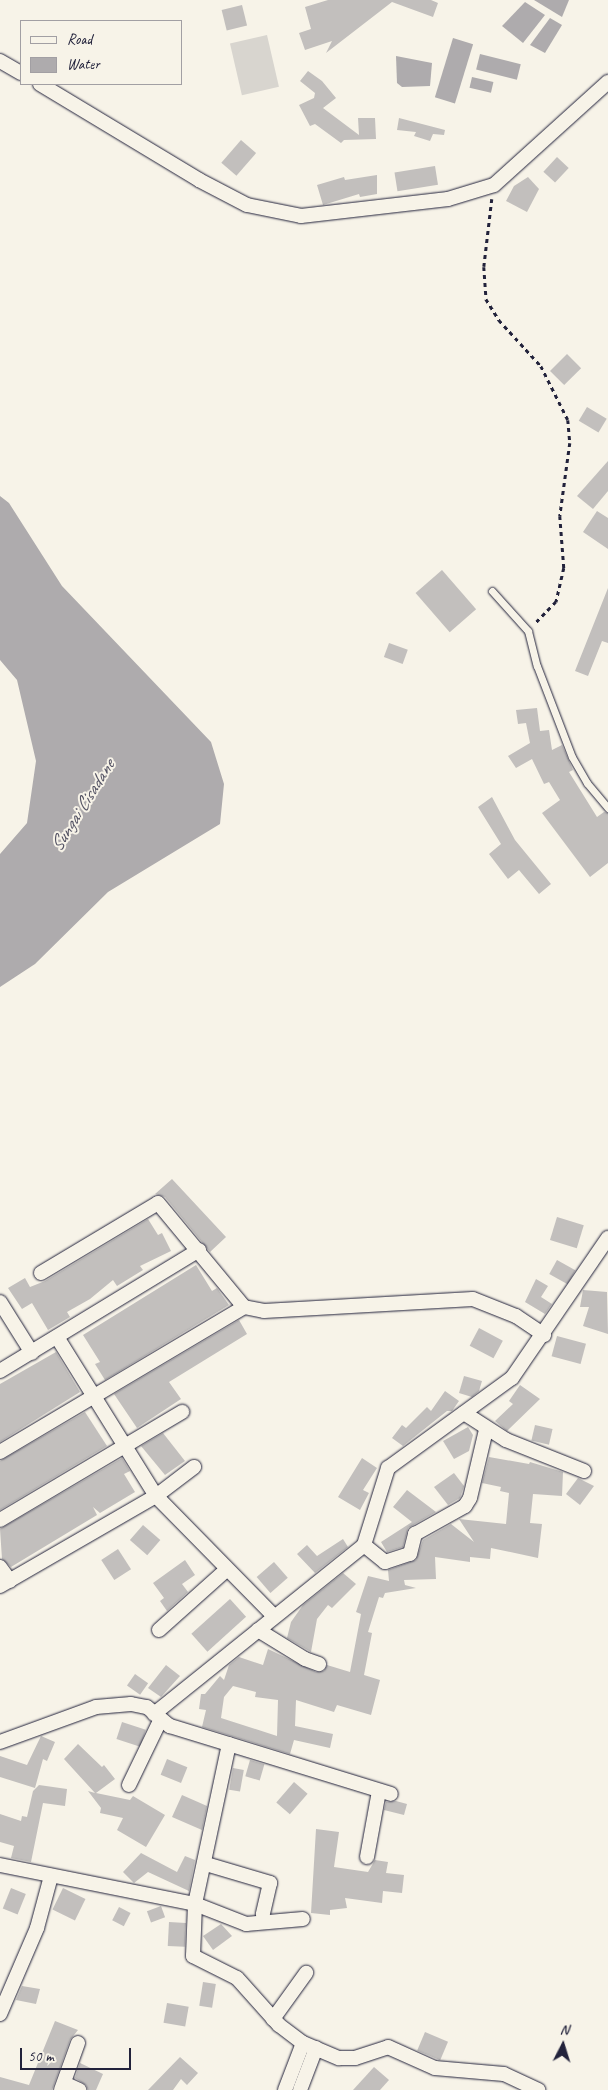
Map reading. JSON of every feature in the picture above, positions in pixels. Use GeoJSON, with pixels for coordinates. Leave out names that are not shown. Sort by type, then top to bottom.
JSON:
{"type":"FeatureCollection","features":[{"type":"Feature","properties":{"kind":"street"},"geometry":{"type":"LineString","coordinates":[[0,61],[20,72]]}},
{"type":"Feature","properties":{"kind":"street"},"geometry":{"type":"LineString","coordinates":[[42,85],[207,184],[247,205],[289,215],[394,207],[448,199],[494,185],[608,82]]}},
{"type":"Feature","properties":{"kind":"street"},"geometry":{"type":"LineString","coordinates":[[41,1273],[158,1203],[199,1250],[244,1307],[264,1311],[473,1299],[498,1307],[544,1335]]}},
{"type":"Feature","properties":{"kind":"street"},"geometry":{"type":"LineString","coordinates":[[128,1785],[157,1718],[274,1616],[364,1545],[388,1468],[512,1378],[544,1335],[608,1238]]}},
{"type":"Feature","properties":{"kind":"street"},"geometry":{"type":"LineString","coordinates":[[0,1371],[199,1250]]}},
{"type":"Feature","properties":{"kind":"street"},"geometry":{"type":"LineString","coordinates":[[0,1302],[32,1353]]}},
{"type":"Feature","properties":{"kind":"street"},"geometry":{"type":"LineString","coordinates":[[0,1452],[244,1307]]}},
{"type":"Feature","properties":{"kind":"street"},"geometry":{"type":"LineString","coordinates":[[57,1337],[156,1496],[226,1570],[274,1616]]}},
{"type":"Feature","properties":{"kind":"street"},"geometry":{"type":"LineString","coordinates":[[0,1520],[182,1412]]}},
{"type":"Feature","properties":{"kind":"street"},"geometry":{"type":"LineString","coordinates":[[464,1413],[486,1430],[584,1471]]}},
{"type":"Feature","properties":{"kind":"street"},"geometry":{"type":"LineString","coordinates":[[364,1545],[385,1562],[410,1554],[414,1534],[465,1506],[470,1498],[486,1430]]}},
{"type":"Feature","properties":{"kind":"street"},"geometry":{"type":"LineString","coordinates":[[0,1567],[5,1583],[156,1496],[194,1466]]}},
{"type":"Feature","properties":{"kind":"street"},"geometry":{"type":"LineString","coordinates":[[159,1630],[226,1570]]}},
{"type":"Feature","properties":{"kind":"street"},"geometry":{"type":"LineString","coordinates":[[258,1630],[305,1660],[318,1664]]}},
{"type":"Feature","properties":{"kind":"street"},"geometry":{"type":"LineString","coordinates":[[0,1742],[96,1707],[131,1704],[147,1707],[157,1718],[229,1744],[385,1793],[367,1857]]}},
{"type":"Feature","properties":{"kind":"street"},"geometry":{"type":"LineString","coordinates":[[0,1730],[14,1736]]}},
{"type":"Feature","properties":{"kind":"street"},"geometry":{"type":"LineString","coordinates":[[229,1744],[206,1864],[195,1904],[193,1956],[237,1978],[273,2019],[310,2046],[347,2059],[388,2047],[435,2068],[504,2074],[538,2090]]}},
{"type":"Feature","properties":{"kind":"street"},"geometry":{"type":"LineString","coordinates":[[206,1864],[270,1883],[263,1914]]}},
{"type":"Feature","properties":{"kind":"street"},"geometry":{"type":"LineString","coordinates":[[0,1865],[195,1904],[252,1925],[303,1919]]}},
{"type":"Feature","properties":{"kind":"street"},"geometry":{"type":"LineString","coordinates":[[0,2014],[37,1928],[51,1876]]}},
{"type":"Feature","properties":{"kind":"street"},"geometry":{"type":"LineString","coordinates":[[273,2019],[306,1973]]}},
{"type":"Feature","properties":{"kind":"street"},"geometry":{"type":"LineString","coordinates":[[78,2042],[63,2086],[79,2090]]}},
{"type":"Feature","properties":{"kind":"street"},"geometry":{"type":"LineString","coordinates":[[285,2090],[310,2046]]}},
{"type":"Feature","properties":{"kind":"street"},"geometry":{"type":"LineString","coordinates":[[300,2090],[310,2046]]}},
{"type":"Feature","properties":{"kind":"lane"},"geometry":{"type":"LineString","coordinates":[[492,591],[528,631],[537,666],[572,757],[587,783],[608,808]]}},
{"type":"Feature","properties":{"kind":"path"},"geometry":{"type":"LineString","coordinates":[[494,185],[484,266],[486,299],[499,320],[541,366],[568,420],[570,443],[560,516],[564,568],[560,588],[556,602],[528,631]]}},
{"type":"Feature","properties":{"kind":"shaded area"},"geometry":{"type":"Polygon","coordinates":[[[267,35],[279,87],[242,95],[230,44],[267,35]]]}},
{"type":"Feature","properties":{"kind":"water"},"geometry":{"type":"Polygon","coordinates":[[[534,0],[569,0],[562,17],[534,0]]]}},
{"type":"Feature","properties":{"kind":"water"},"geometry":{"type":"Polygon","coordinates":[[[525,2],[545,15],[523,43],[502,26],[525,2]]]}},
{"type":"Feature","properties":{"kind":"water"},"geometry":{"type":"Polygon","coordinates":[[[550,18],[562,25],[545,53],[530,45],[550,18]]]}},
{"type":"Feature","properties":{"kind":"water"},"geometry":{"type":"Polygon","coordinates":[[[453,38],[473,44],[455,103],[435,97],[453,38]]]}},
{"type":"Feature","properties":{"kind":"water"},"geometry":{"type":"Polygon","coordinates":[[[480,54],[521,64],[517,80],[476,70],[480,54]]]}},
{"type":"Feature","properties":{"kind":"water"},"geometry":{"type":"Polygon","coordinates":[[[396,56],[432,63],[430,86],[402,87],[397,83],[396,56]]]}},
{"type":"Feature","properties":{"kind":"water"},"geometry":{"type":"Polygon","coordinates":[[[472,77],[493,82],[491,93],[470,88],[472,77]]]}},
{"type":"Feature","properties":{"kind":"water","name":"Sungai Cisadane"},"geometry":{"type":"Polygon","coordinates":[[[0,496],[9,503],[62,586],[211,742],[224,784],[220,824],[108,892],[35,964],[0,987],[0,854],[27,823],[36,761],[17,680],[0,660],[0,496]]]}},
{"type":"Feature","properties":{"kind":"building"},"geometry":{"type":"Polygon","coordinates":[[[328,0],[431,0],[438,3],[433,17],[392,2],[326,53],[332,41],[305,50],[299,33],[311,29],[305,7],[328,0]]]}},
{"type":"Feature","properties":{"kind":"building"},"geometry":{"type":"Polygon","coordinates":[[[242,5],[247,25],[227,30],[222,10],[242,5]]]}},
{"type":"Feature","properties":{"kind":"building"},"geometry":{"type":"Polygon","coordinates":[[[308,71],[322,81],[336,98],[323,108],[359,135],[358,118],[375,118],[376,139],[344,140],[341,143],[315,124],[310,126],[299,105],[314,98],[315,93],[300,81],[308,71]]]}},
{"type":"Feature","properties":{"kind":"building"},"geometry":{"type":"Polygon","coordinates":[[[399,118],[445,130],[444,135],[433,134],[430,141],[414,136],[416,132],[397,130],[399,118]]]}},
{"type":"Feature","properties":{"kind":"building"},"geometry":{"type":"Polygon","coordinates":[[[241,140],[256,153],[236,176],[221,163],[241,140]]]}},
{"type":"Feature","properties":{"kind":"building"},"geometry":{"type":"Polygon","coordinates":[[[557,157],[569,168],[555,183],[543,172],[557,157]]]}},
{"type":"Feature","properties":{"kind":"building"},"geometry":{"type":"Polygon","coordinates":[[[435,166],[438,185],[397,191],[395,172],[435,166]]]}},
{"type":"Feature","properties":{"kind":"building"},"geometry":{"type":"Polygon","coordinates":[[[377,175],[377,194],[360,197],[359,194],[323,205],[317,185],[344,177],[345,180],[377,175]]]}},
{"type":"Feature","properties":{"kind":"building"},"geometry":{"type":"Polygon","coordinates":[[[528,177],[539,189],[527,212],[506,201],[514,186],[528,177]]]}},
{"type":"Feature","properties":{"kind":"building"},"geometry":{"type":"Polygon","coordinates":[[[567,354],[581,368],[564,385],[550,371],[567,354]]]}},
{"type":"Feature","properties":{"kind":"building"},"geometry":{"type":"Polygon","coordinates":[[[587,407],[607,419],[598,433],[579,421],[587,407]]]}},
{"type":"Feature","properties":{"kind":"building"},"geometry":{"type":"Polygon","coordinates":[[[608,461],[608,491],[593,509],[577,496],[608,461]]]}},
{"type":"Feature","properties":{"kind":"building"},"geometry":{"type":"Polygon","coordinates":[[[597,511],[608,518],[608,549],[583,532],[597,511]]]}},
{"type":"Feature","properties":{"kind":"building"},"geometry":{"type":"Polygon","coordinates":[[[442,570],[476,609],[450,632],[416,593],[442,570]]]}},
{"type":"Feature","properties":{"kind":"building"},"geometry":{"type":"Polygon","coordinates":[[[608,588],[608,643],[602,641],[588,676],[575,671],[608,588]]]}},
{"type":"Feature","properties":{"kind":"building"},"geometry":{"type":"Polygon","coordinates":[[[389,643],[408,650],[403,664],[384,657],[389,643]]]}},
{"type":"Feature","properties":{"kind":"building"},"geometry":{"type":"Polygon","coordinates":[[[537,708],[540,731],[549,730],[552,750],[562,745],[573,770],[569,772],[597,817],[604,812],[608,813],[608,863],[590,877],[542,813],[560,800],[549,782],[544,784],[532,759],[516,768],[508,756],[530,743],[526,723],[518,724],[516,710],[537,708]]]}},
{"type":"Feature","properties":{"kind":"building"},"geometry":{"type":"Polygon","coordinates":[[[492,797],[515,840],[551,884],[539,894],[519,870],[508,879],[489,854],[501,844],[478,807],[492,797]]]}},
{"type":"Feature","properties":{"kind":"building"},"geometry":{"type":"Polygon","coordinates":[[[172,1179],[226,1237],[210,1252],[165,1197],[155,1194],[172,1179]]]}},
{"type":"Feature","properties":{"kind":"building"},"geometry":{"type":"Polygon","coordinates":[[[557,1217],[584,1225],[577,1248],[550,1240],[557,1217]]]}},
{"type":"Feature","properties":{"kind":"building"},"geometry":{"type":"Polygon","coordinates":[[[148,1219],[158,1235],[162,1233],[171,1251],[140,1266],[143,1270],[117,1286],[113,1280],[90,1299],[67,1312],[70,1317],[48,1330],[32,1303],[22,1309],[8,1288],[25,1278],[30,1287],[45,1281],[148,1219]]]}},
{"type":"Feature","properties":{"kind":"building"},"geometry":{"type":"Polygon","coordinates":[[[557,1260],[575,1270],[568,1284],[549,1274],[557,1260]]]}},
{"type":"Feature","properties":{"kind":"building"},"geometry":{"type":"Polygon","coordinates":[[[196,1265],[212,1291],[217,1288],[229,1305],[105,1380],[95,1364],[100,1362],[83,1335],[196,1265]]]}},
{"type":"Feature","properties":{"kind":"building"},"geometry":{"type":"Polygon","coordinates":[[[536,1279],[548,1286],[541,1297],[552,1304],[545,1314],[525,1302],[536,1279]]]}},
{"type":"Feature","properties":{"kind":"building"},"geometry":{"type":"Polygon","coordinates":[[[583,1290],[607,1292],[608,1334],[583,1326],[589,1307],[580,1307],[583,1290]]]}},
{"type":"Feature","properties":{"kind":"building"},"geometry":{"type":"Polygon","coordinates":[[[239,1320],[247,1334],[169,1382],[181,1399],[137,1428],[114,1394],[239,1320]]]}},
{"type":"Feature","properties":{"kind":"building"},"geometry":{"type":"Polygon","coordinates":[[[479,1328],[503,1341],[493,1358],[470,1346],[479,1328]]]}},
{"type":"Feature","properties":{"kind":"building"},"geometry":{"type":"Polygon","coordinates":[[[557,1336],[586,1344],[581,1364],[552,1356],[557,1336]]]}},
{"type":"Feature","properties":{"kind":"building"},"geometry":{"type":"Polygon","coordinates":[[[56,1352],[80,1392],[0,1442],[0,1384],[56,1352]]]}},
{"type":"Feature","properties":{"kind":"building"},"geometry":{"type":"Polygon","coordinates":[[[464,1376],[482,1381],[479,1391],[472,1397],[459,1393],[464,1376]]]}},
{"type":"Feature","properties":{"kind":"building"},"geometry":{"type":"Polygon","coordinates":[[[520,1385],[540,1399],[507,1431],[495,1421],[513,1404],[509,1401],[520,1385]]]}},
{"type":"Feature","properties":{"kind":"building"},"geometry":{"type":"Polygon","coordinates":[[[445,1391],[459,1401],[452,1411],[447,1411],[403,1446],[392,1438],[402,1425],[406,1428],[427,1407],[431,1411],[445,1391]]]}},
{"type":"Feature","properties":{"kind":"building"},"geometry":{"type":"Polygon","coordinates":[[[85,1412],[107,1446],[0,1510],[0,1461],[85,1412]]]}},
{"type":"Feature","properties":{"kind":"building"},"geometry":{"type":"Polygon","coordinates":[[[535,1425],[553,1429],[549,1445],[531,1441],[535,1425]]]}},
{"type":"Feature","properties":{"kind":"building"},"geometry":{"type":"Polygon","coordinates":[[[468,1427],[473,1435],[469,1451],[454,1459],[443,1441],[468,1427]]]}},
{"type":"Feature","properties":{"kind":"building"},"geometry":{"type":"Polygon","coordinates":[[[163,1433],[185,1461],[165,1475],[141,1446],[163,1433]]]}},
{"type":"Feature","properties":{"kind":"building"},"geometry":{"type":"Polygon","coordinates":[[[489,1457],[529,1464],[530,1462],[563,1472],[562,1496],[533,1494],[530,1523],[542,1524],[538,1558],[491,1548],[490,1559],[470,1557],[470,1562],[435,1557],[436,1579],[404,1580],[405,1585],[416,1588],[385,1593],[383,1598],[379,1597],[368,1632],[372,1633],[364,1675],[380,1680],[371,1715],[337,1705],[334,1712],[296,1700],[295,1726],[333,1734],[330,1748],[294,1740],[290,1754],[202,1727],[206,1710],[199,1709],[201,1694],[205,1694],[220,1676],[224,1680],[229,1665],[239,1657],[263,1665],[268,1649],[316,1672],[324,1671],[327,1665],[350,1672],[361,1614],[356,1612],[368,1576],[389,1581],[388,1570],[416,1560],[423,1540],[451,1524],[474,1542],[459,1519],[506,1524],[509,1493],[500,1491],[501,1487],[482,1483],[489,1457]],[[233,1686],[224,1697],[221,1718],[277,1736],[278,1700],[255,1697],[256,1692],[233,1686]]]}},
{"type":"Feature","properties":{"kind":"building"},"geometry":{"type":"Polygon","coordinates":[[[122,1458],[130,1471],[124,1474],[135,1492],[100,1513],[93,1507],[97,1515],[11,1567],[2,1559],[0,1529],[122,1458]]]}},
{"type":"Feature","properties":{"kind":"building"},"geometry":{"type":"Polygon","coordinates":[[[362,1458],[377,1468],[363,1490],[369,1493],[360,1510],[338,1497],[362,1458]]]}},
{"type":"Feature","properties":{"kind":"building"},"geometry":{"type":"Polygon","coordinates":[[[454,1473],[464,1486],[460,1498],[448,1505],[434,1487],[454,1473]]]}},
{"type":"Feature","properties":{"kind":"building"},"geometry":{"type":"Polygon","coordinates":[[[578,1478],[594,1486],[580,1505],[566,1494],[578,1478]]]}},
{"type":"Feature","properties":{"kind":"building"},"geometry":{"type":"Polygon","coordinates":[[[407,1490],[436,1512],[408,1528],[403,1547],[387,1552],[381,1542],[412,1522],[393,1507],[407,1490]]]}},
{"type":"Feature","properties":{"kind":"building"},"geometry":{"type":"Polygon","coordinates":[[[143,1525],[160,1540],[147,1555],[130,1540],[143,1525]]]}},
{"type":"Feature","properties":{"kind":"building"},"geometry":{"type":"Polygon","coordinates":[[[343,1539],[348,1547],[315,1573],[297,1554],[307,1545],[317,1556],[343,1539]]]}},
{"type":"Feature","properties":{"kind":"building"},"geometry":{"type":"Polygon","coordinates":[[[118,1549],[131,1569],[114,1580],[101,1560],[118,1549]]]}},
{"type":"Feature","properties":{"kind":"building"},"geometry":{"type":"Polygon","coordinates":[[[185,1560],[195,1575],[182,1584],[188,1592],[167,1611],[160,1601],[164,1598],[153,1583],[185,1560]]]}},
{"type":"Feature","properties":{"kind":"building"},"geometry":{"type":"Polygon","coordinates":[[[274,1562],[288,1578],[270,1593],[257,1577],[274,1562]]]}},
{"type":"Feature","properties":{"kind":"building"},"geometry":{"type":"Polygon","coordinates":[[[343,1573],[356,1584],[332,1608],[328,1605],[317,1619],[311,1652],[287,1638],[291,1622],[303,1605],[343,1573]]]}},
{"type":"Feature","properties":{"kind":"building"},"geometry":{"type":"Polygon","coordinates":[[[230,1599],[246,1617],[207,1652],[191,1634],[230,1599]]]}},
{"type":"Feature","properties":{"kind":"building"},"geometry":{"type":"Polygon","coordinates":[[[166,1665],[180,1676],[161,1697],[148,1688],[166,1665]]]}},
{"type":"Feature","properties":{"kind":"building"},"geometry":{"type":"Polygon","coordinates":[[[135,1674],[148,1683],[140,1695],[127,1685],[135,1674]]]}},
{"type":"Feature","properties":{"kind":"building"},"geometry":{"type":"Polygon","coordinates":[[[122,1722],[146,1730],[140,1747],[116,1739],[122,1722]]]}},
{"type":"Feature","properties":{"kind":"building"},"geometry":{"type":"Polygon","coordinates":[[[41,1736],[55,1742],[47,1761],[43,1759],[35,1788],[0,1777],[0,1756],[27,1765],[41,1736]]]}},
{"type":"Feature","properties":{"kind":"building"},"geometry":{"type":"Polygon","coordinates":[[[78,1744],[102,1767],[104,1765],[115,1779],[96,1793],[130,1800],[133,1796],[165,1815],[146,1847],[117,1830],[123,1818],[100,1813],[101,1808],[88,1791],[95,1793],[64,1759],[78,1744]]]}},
{"type":"Feature","properties":{"kind":"building"},"geometry":{"type":"Polygon","coordinates":[[[167,1759],[187,1767],[181,1783],[161,1775],[167,1759]]]}},
{"type":"Feature","properties":{"kind":"building"},"geometry":{"type":"Polygon","coordinates":[[[250,1760],[264,1764],[260,1780],[245,1776],[250,1760]]]}},
{"type":"Feature","properties":{"kind":"building"},"geometry":{"type":"Polygon","coordinates":[[[233,1768],[244,1770],[240,1792],[229,1790],[233,1768]]]}},
{"type":"Feature","properties":{"kind":"building"},"geometry":{"type":"Polygon","coordinates":[[[294,1782],[308,1794],[290,1814],[276,1802],[294,1782]]]}},
{"type":"Feature","properties":{"kind":"building"},"geometry":{"type":"Polygon","coordinates":[[[39,1785],[67,1789],[65,1806],[43,1803],[31,1862],[11,1858],[14,1846],[0,1842],[0,1814],[21,1821],[22,1816],[27,1817],[33,1791],[39,1785]]]}},
{"type":"Feature","properties":{"kind":"building"},"geometry":{"type":"Polygon","coordinates":[[[182,1795],[207,1806],[202,1830],[172,1817],[182,1795]]]}},
{"type":"Feature","properties":{"kind":"building"},"geometry":{"type":"Polygon","coordinates":[[[396,1801],[407,1804],[404,1815],[384,1810],[386,1802],[396,1801]]]}},
{"type":"Feature","properties":{"kind":"building"},"geometry":{"type":"Polygon","coordinates":[[[316,1829],[339,1832],[334,1867],[368,1872],[375,1860],[388,1862],[386,1873],[404,1875],[402,1893],[383,1891],[382,1903],[345,1898],[347,1908],[330,1910],[330,1915],[311,1913],[316,1829]]]}},
{"type":"Feature","properties":{"kind":"building"},"geometry":{"type":"Polygon","coordinates":[[[141,1853],[177,1872],[185,1856],[195,1860],[189,1891],[148,1872],[134,1883],[123,1872],[141,1853]]]}},
{"type":"Feature","properties":{"kind":"building"},"geometry":{"type":"Polygon","coordinates":[[[11,1888],[26,1894],[18,1914],[3,1908],[11,1888]]]}},
{"type":"Feature","properties":{"kind":"building"},"geometry":{"type":"Polygon","coordinates":[[[63,1888],[85,1899],[75,1921],[52,1910],[63,1888]]]}},
{"type":"Feature","properties":{"kind":"building"},"geometry":{"type":"Polygon","coordinates":[[[161,1906],[165,1917],[151,1922],[147,1911],[161,1906]]]}},
{"type":"Feature","properties":{"kind":"building"},"geometry":{"type":"Polygon","coordinates":[[[119,1907],[131,1913],[124,1926],[112,1920],[119,1907]]]}},
{"type":"Feature","properties":{"kind":"building"},"geometry":{"type":"Polygon","coordinates":[[[169,1922],[186,1923],[185,1947],[168,1946],[169,1922]]]}},
{"type":"Feature","properties":{"kind":"building"},"geometry":{"type":"Polygon","coordinates":[[[221,1924],[232,1936],[213,1950],[203,1936],[221,1924]]]}},
{"type":"Feature","properties":{"kind":"building"},"geometry":{"type":"Polygon","coordinates":[[[203,1982],[216,1984],[212,2008],[199,2006],[203,1982]]]}},
{"type":"Feature","properties":{"kind":"building"},"geometry":{"type":"Polygon","coordinates":[[[22,1986],[40,1989],[36,2004],[16,2000],[22,1986]]]}},
{"type":"Feature","properties":{"kind":"building"},"geometry":{"type":"Polygon","coordinates":[[[167,2003],[189,2007],[185,2027],[164,2023],[167,2003]]]}},
{"type":"Feature","properties":{"kind":"building"},"geometry":{"type":"Polygon","coordinates":[[[55,2021],[78,2030],[70,2040],[52,2090],[0,2090],[0,2077],[29,2085],[55,2021]]]}},
{"type":"Feature","properties":{"kind":"building"},"geometry":{"type":"Polygon","coordinates":[[[425,2032],[448,2042],[440,2060],[417,2050],[425,2032]]]}},
{"type":"Feature","properties":{"kind":"building"},"geometry":{"type":"Polygon","coordinates":[[[180,2057],[198,2073],[187,2085],[181,2079],[173,2090],[148,2090],[180,2057]]]}},
{"type":"Feature","properties":{"kind":"building"},"geometry":{"type":"Polygon","coordinates":[[[80,2063],[103,2074],[96,2090],[88,2090],[86,2085],[75,2078],[80,2063]]]}},
{"type":"Feature","properties":{"kind":"building"},"geometry":{"type":"Polygon","coordinates":[[[374,2067],[389,2080],[380,2090],[353,2090],[374,2067]]]}}]}
